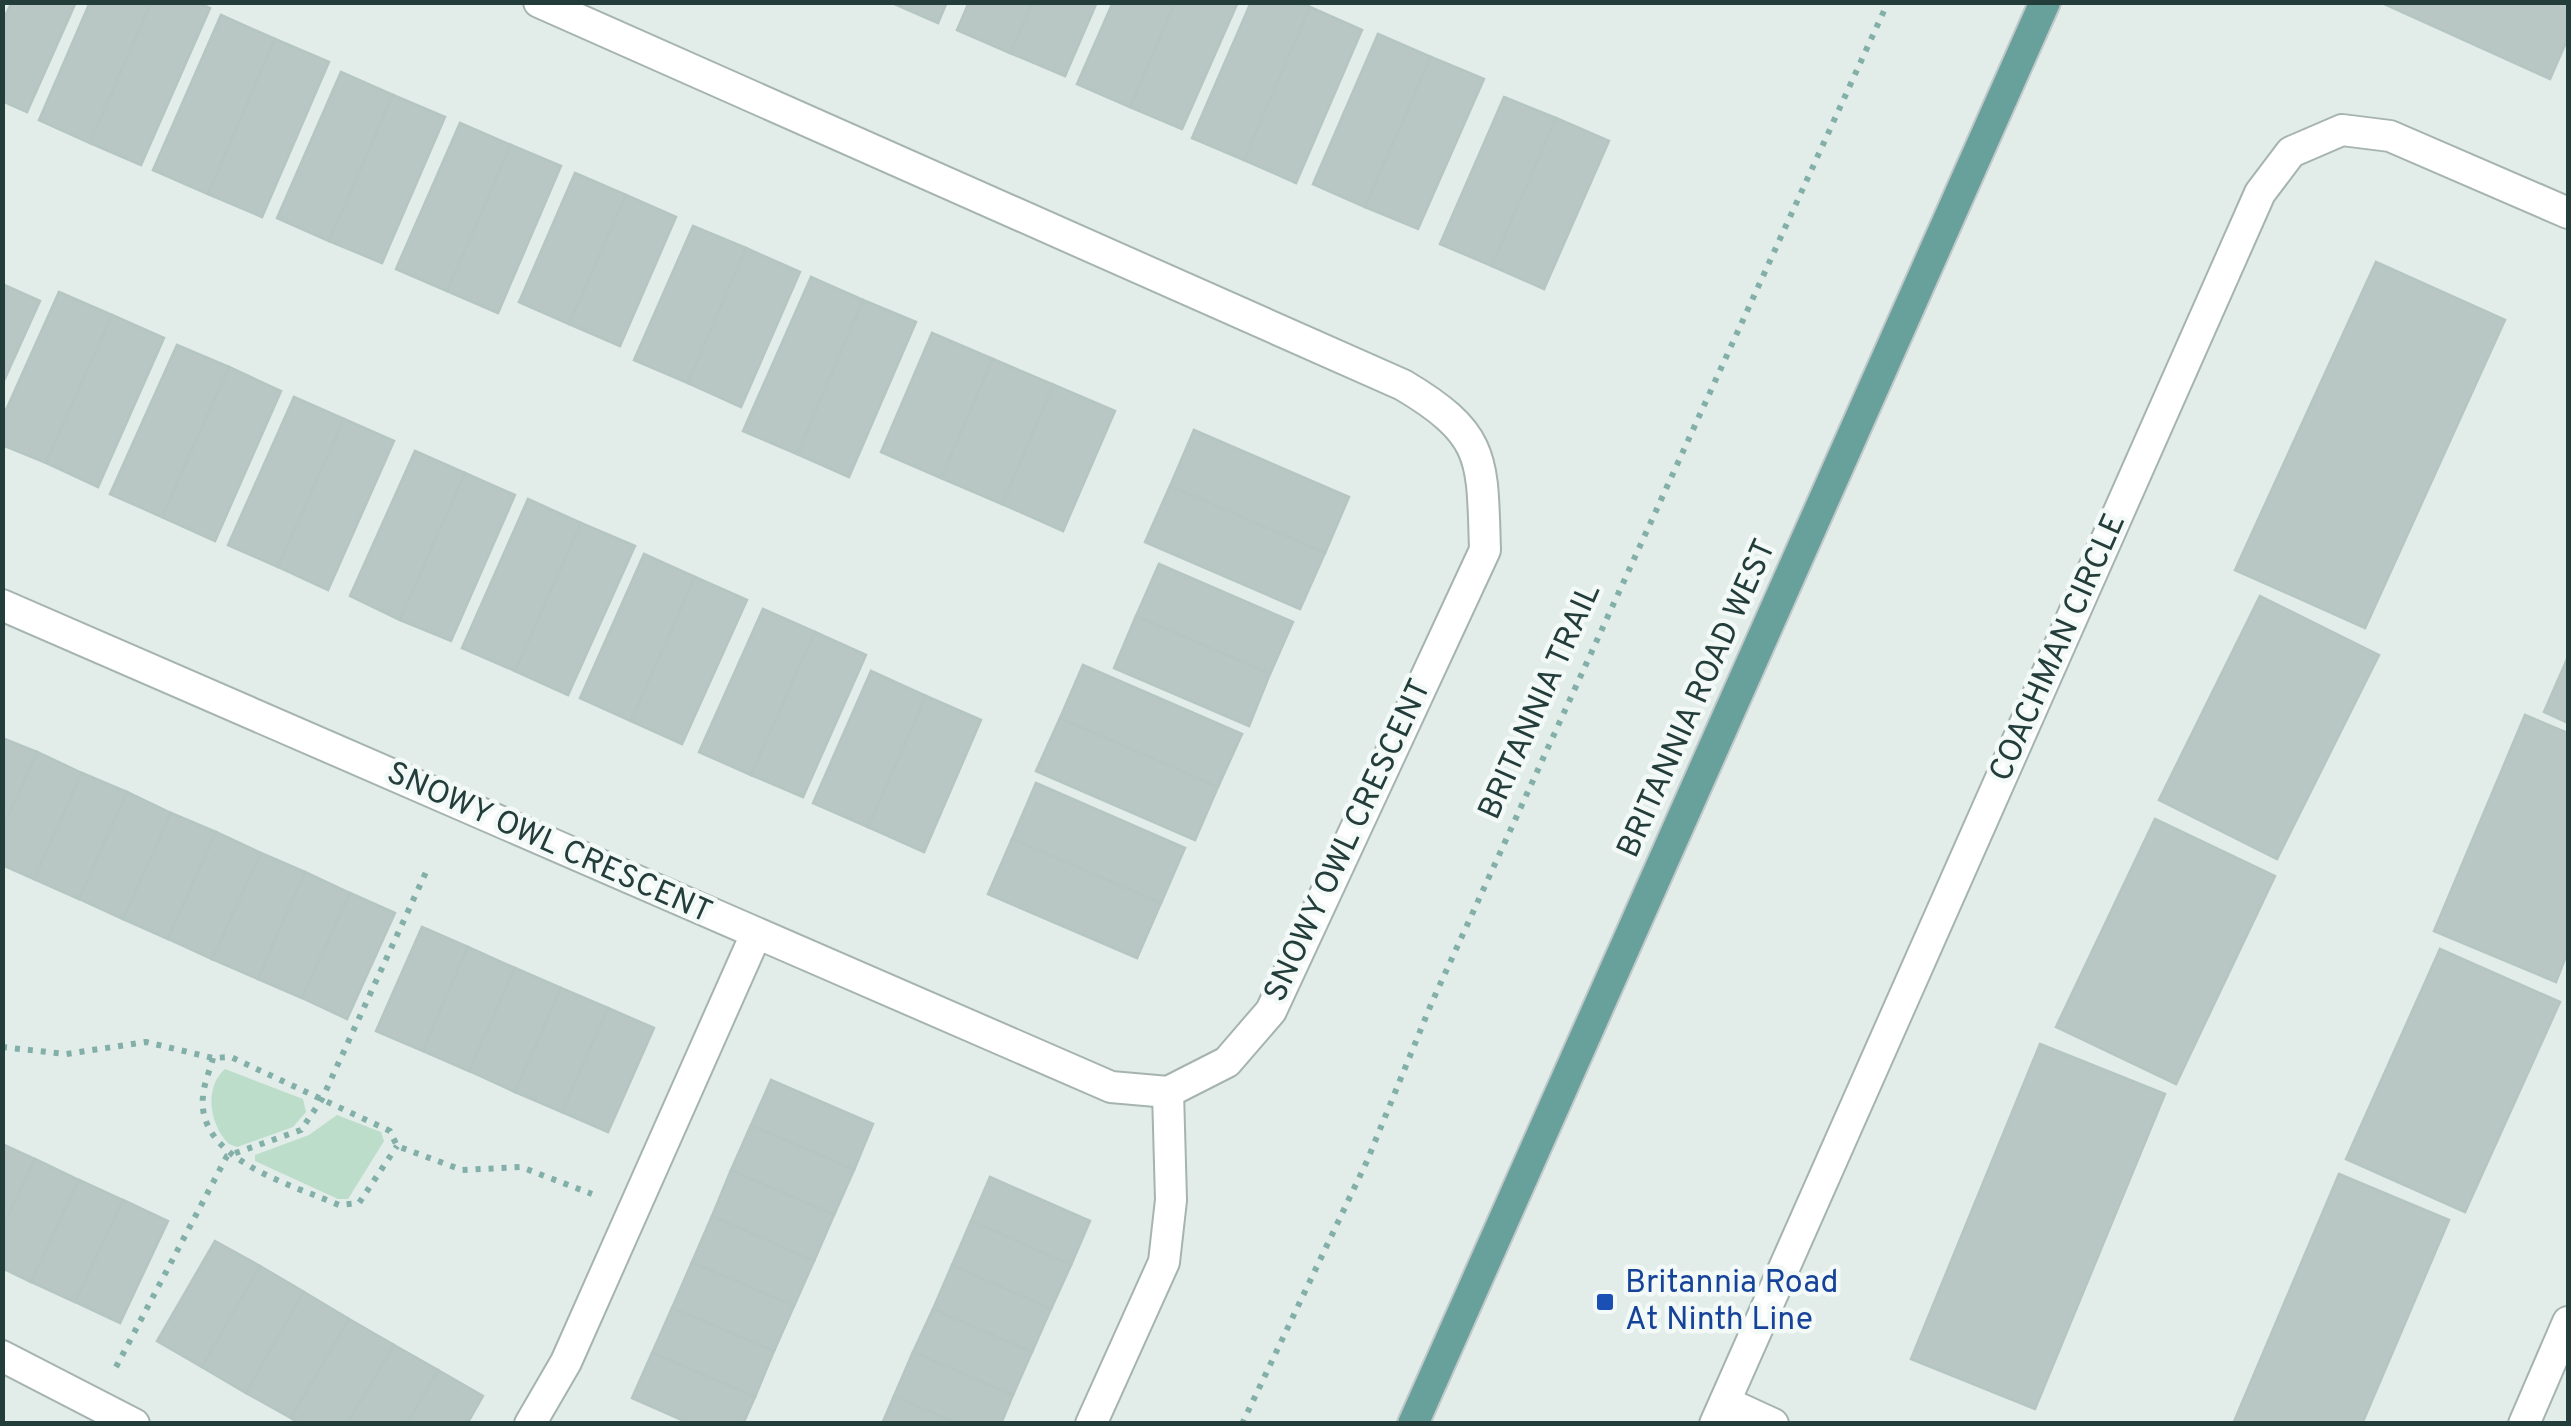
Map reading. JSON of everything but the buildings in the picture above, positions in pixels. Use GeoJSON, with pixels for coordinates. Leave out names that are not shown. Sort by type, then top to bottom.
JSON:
{"type":"FeatureCollection","features":[{"type":"Feature","properties":{"kind":"main road","name":"BRITANNIA ROAD WEST"},"geometry":{"type":"LineString","coordinates":[[1413,1424],[2045,2]]}},
{"type":"Feature","properties":{"kind":"street","name":"SNOWY OWL CRESCENT"},"geometry":{"type":"LineString","coordinates":[[2,605],[1111,1088],[1168,1092],[1226,1062],[1271,1011],[1484,550],[1482,477],[1474,442],[1441,408],[1403,385],[538,2]]}},
{"type":"Feature","properties":{"kind":"street","name":"COACHMAN CIRCLE"},"geometry":{"type":"LineString","coordinates":[[1720,1413],[2260,194],[2290,152],[2342,130],[2390,136],[2568,213]]}},
{"type":"Feature","properties":{"kind":"street"},"geometry":{"type":"LineString","coordinates":[[530,1424],[566,1362],[756,934]]}},
{"type":"Feature","properties":{"kind":"street"},"geometry":{"type":"LineString","coordinates":[[1091,1424],[1164,1262],[1171,1200],[1168,1092]]}},
{"type":"Feature","properties":{"kind":"street"},"geometry":{"type":"LineString","coordinates":[[2524,1424],[2568,1322]]}},
{"type":"Feature","properties":{"kind":"street"},"geometry":{"type":"LineString","coordinates":[[2,1356],[134,1424]]}},
{"type":"Feature","properties":{"kind":"street"},"geometry":{"type":"LineString","coordinates":[[1720,1413],[1773,1424]]}},
{"type":"Feature","properties":{"kind":"path","name":"BRITANNIA TRAIL"},"geometry":{"type":"LineString","coordinates":[[1242,1424],[1368,1161],[1432,1002],[1888,2]]}},
{"type":"Feature","properties":{"kind":"path"},"geometry":{"type":"LineString","coordinates":[[97,1403],[227,1156],[301,1130],[322,1099],[426,872]]}},
{"type":"Feature","properties":{"kind":"path"},"geometry":{"type":"LineString","coordinates":[[2,1046],[66,1054],[146,1042],[213,1058],[230,1058],[390,1131],[396,1146],[462,1170],[521,1167],[634,1210]]}},
{"type":"Feature","properties":{"kind":"path"},"geometry":{"type":"LineString","coordinates":[[213,1058],[202,1098],[210,1128],[227,1156],[339,1206],[359,1203],[396,1146]]}},
{"type":"Feature","properties":{"kind":"green space"},"geometry":{"type":"Polygon","coordinates":[[[225,1069],[303,1099],[306,1112],[293,1127],[237,1147],[229,1144],[217,1127],[212,1106],[214,1086],[225,1069]]]}},
{"type":"Feature","properties":{"kind":"green space"},"geometry":{"type":"Polygon","coordinates":[[[337,1115],[381,1132],[384,1141],[348,1199],[338,1199],[255,1161],[255,1155],[309,1135],[337,1115]]]}},
{"type":"Feature","properties":{"kind":"place","name":"Britannia Road At Ninth Line"},"geometry":{"type":"Point","coordinates":[1605,1302]}}]}
